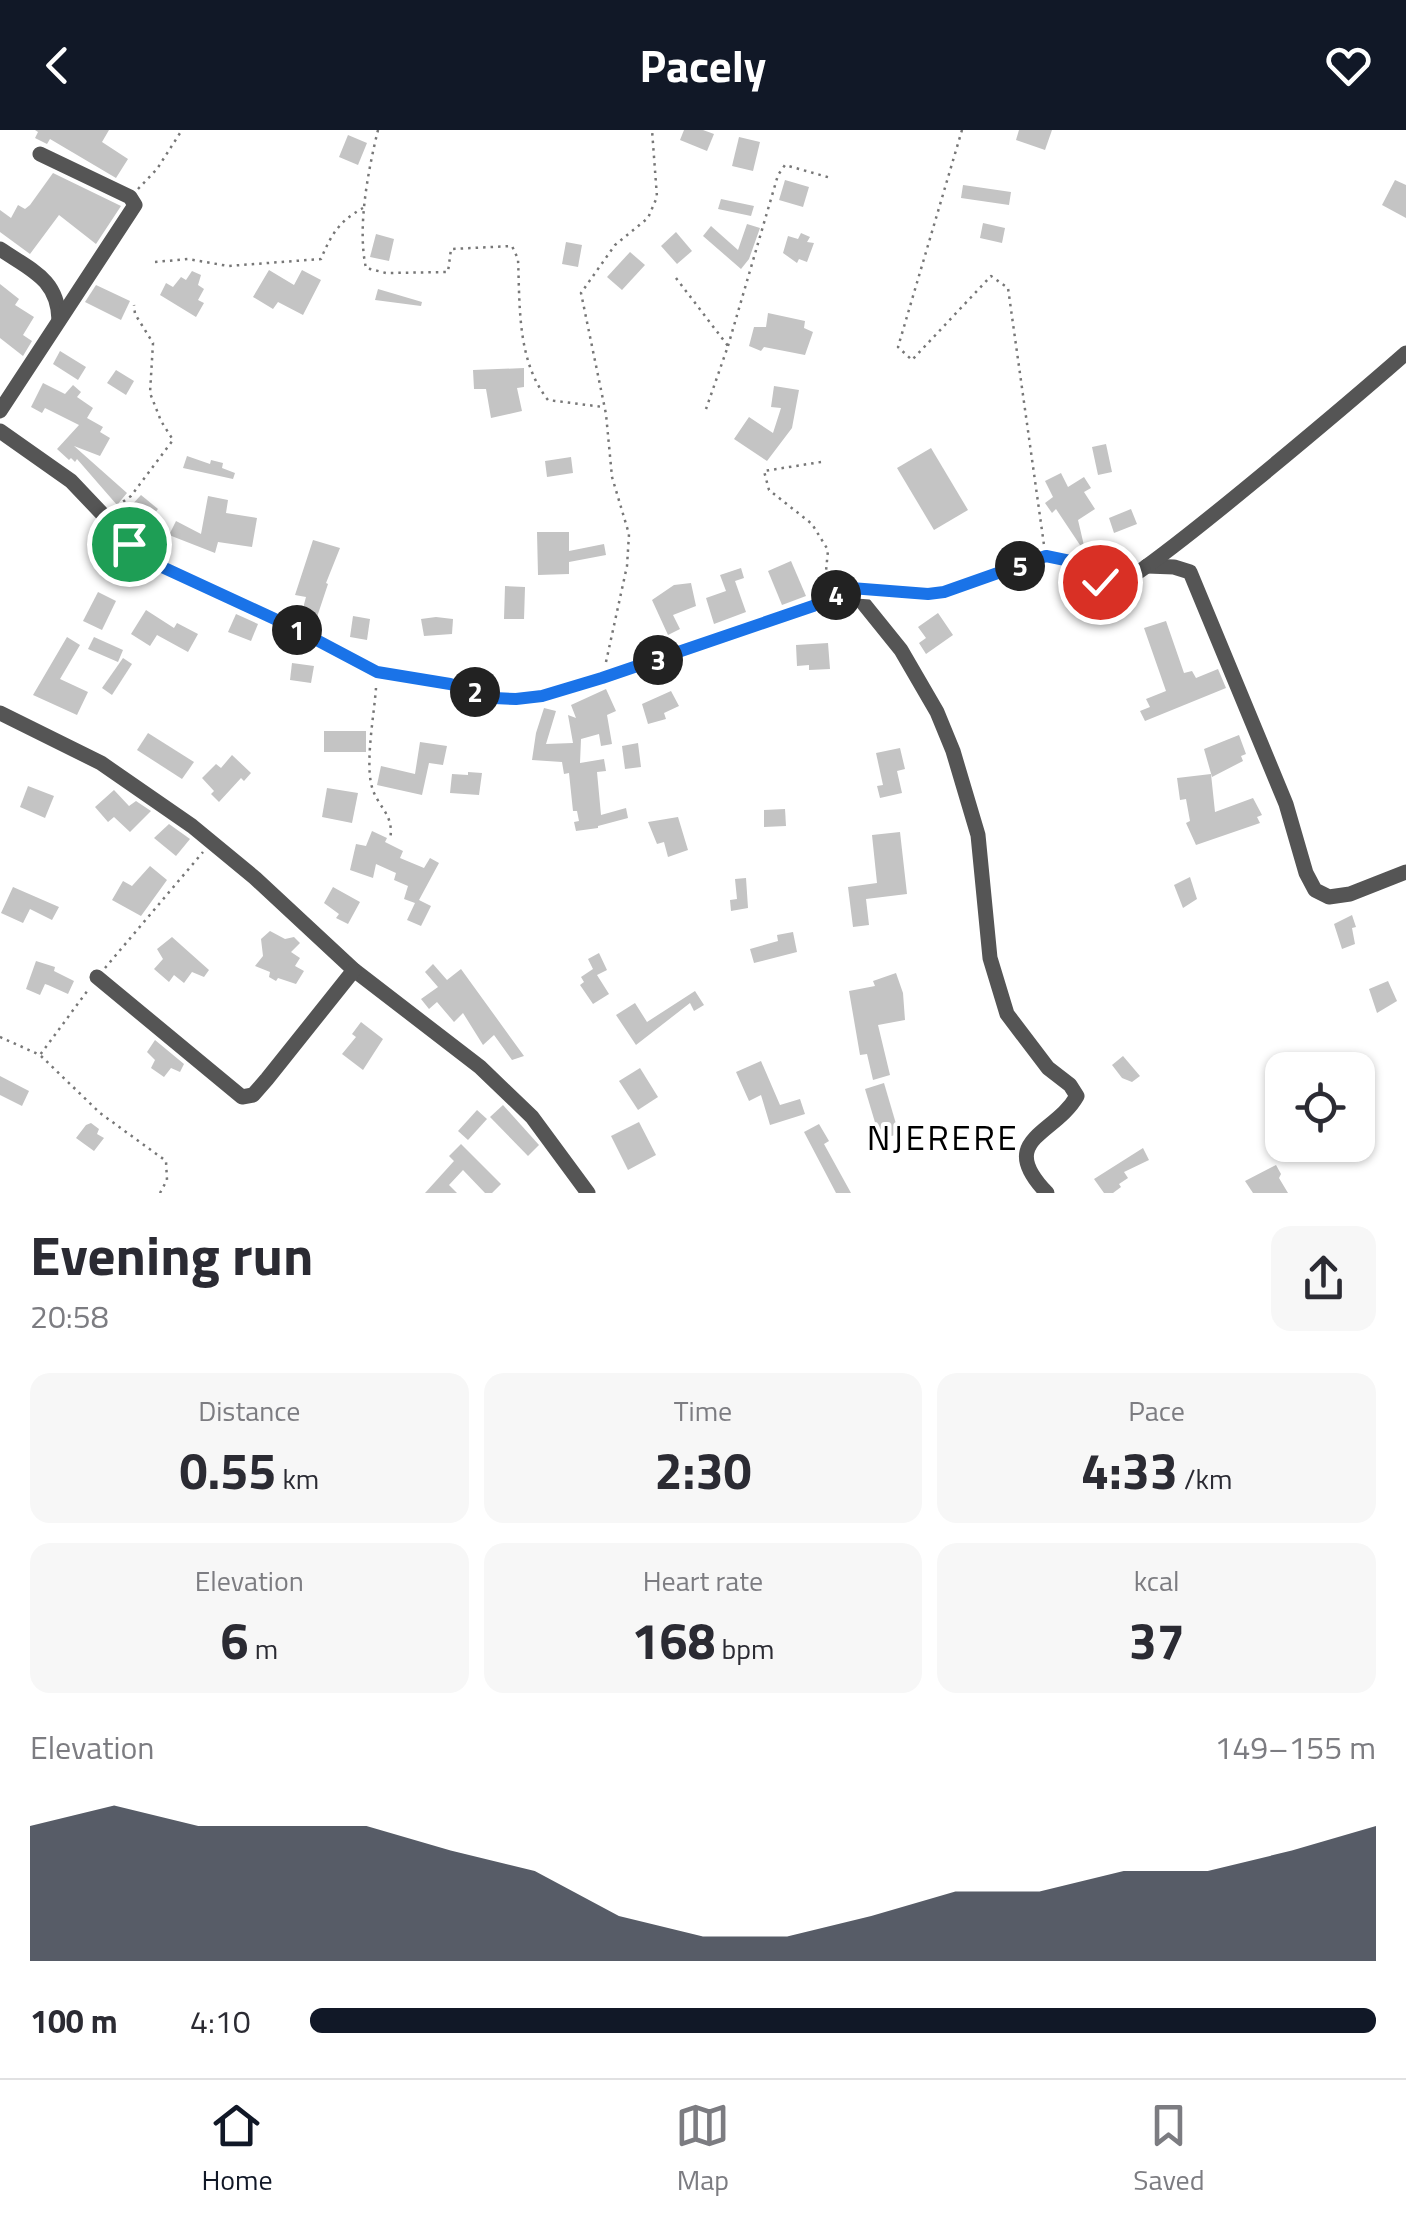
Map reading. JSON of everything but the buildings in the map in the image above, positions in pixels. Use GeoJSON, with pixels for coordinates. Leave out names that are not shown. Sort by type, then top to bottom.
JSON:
{"type":"FeatureCollection","features":[{"type":"Feature","properties":{"kind":"street"},"geometry":{"type":"LineString","coordinates":[[0,411],[136,202],[40,154]]}},
{"type":"Feature","properties":{"kind":"street"},"geometry":{"type":"LineString","coordinates":[[0,249],[46,282],[58,298],[59,320]]}},
{"type":"Feature","properties":{"kind":"street"},"geometry":{"type":"LineString","coordinates":[[0,431],[71,481],[147,560],[292,627],[377,672],[450,684],[494,698],[516,699],[542,696],[602,678],[851,588],[944,592],[1046,556],[1075,562],[1112,587],[1128,582],[1406,352]]}},
{"type":"Feature","properties":{"kind":"street"},"geometry":{"type":"LineString","coordinates":[[1147,566],[1190,572],[1286,804],[1306,873],[1315,890],[1330,897],[1350,894],[1406,872]]}},
{"type":"Feature","properties":{"kind":"street"},"geometry":{"type":"LineString","coordinates":[[851,588],[901,650],[936,712],[952,751],[978,835],[990,958],[1007,1014],[1048,1068],[1070,1085],[1077,1096],[1038,1132],[1025,1159],[1026,1168],[1047,1193]]}},
{"type":"Feature","properties":{"kind":"street"},"geometry":{"type":"LineString","coordinates":[[0,713],[130,781],[255,878],[354,970],[480,1067],[532,1117],[588,1193]]}},
{"type":"Feature","properties":{"kind":"street"},"geometry":{"type":"LineString","coordinates":[[97,977],[242,1097],[253,1096],[268,1079],[354,970]]}},
{"type":"Feature","properties":{"kind":"path"},"geometry":{"type":"LineString","coordinates":[[130,197],[158,169],[182,130]]}},
{"type":"Feature","properties":{"kind":"path"},"geometry":{"type":"LineString","coordinates":[[378,130],[364,208],[362,250],[366,268],[386,272],[448,272],[451,249],[512,246],[518,259],[524,350],[536,385],[548,400],[604,408]]}},
{"type":"Feature","properties":{"kind":"path"},"geometry":{"type":"LineString","coordinates":[[602,678],[628,566],[629,534],[612,477],[604,408],[581,293],[615,245],[648,218],[657,197],[652,130]]}},
{"type":"Feature","properties":{"kind":"path"},"geometry":{"type":"LineString","coordinates":[[962,130],[898,347],[912,360],[991,276],[1008,288],[1046,556]]}},
{"type":"Feature","properties":{"kind":"path"},"geometry":{"type":"LineString","coordinates":[[706,409],[778,175],[784,165],[830,178]]}},
{"type":"Feature","properties":{"kind":"path"},"geometry":{"type":"LineString","coordinates":[[156,262],[188,259],[228,266],[321,259],[332,233],[347,217],[364,208]]}},
{"type":"Feature","properties":{"kind":"path"},"geometry":{"type":"LineString","coordinates":[[676,278],[728,346]]}},
{"type":"Feature","properties":{"kind":"path"},"geometry":{"type":"LineString","coordinates":[[101,510],[114,508],[131,496],[172,440],[150,393],[153,343],[135,314],[134,305]]}},
{"type":"Feature","properties":{"kind":"path"},"geometry":{"type":"LineString","coordinates":[[820,462],[764,470],[768,490],[812,524],[828,550],[823,578],[832,597]]}},
{"type":"Feature","properties":{"kind":"path"},"geometry":{"type":"LineString","coordinates":[[377,672],[370,781],[378,802],[390,817],[390,840]]}},
{"type":"Feature","properties":{"kind":"path"},"geometry":{"type":"LineString","coordinates":[[40,1055],[97,977],[210,843]]}},
{"type":"Feature","properties":{"kind":"path"},"geometry":{"type":"LineString","coordinates":[[0,1037],[40,1055],[100,1113],[166,1160],[167,1180],[160,1193]]}},
{"type":"Feature","properties":{"kind":"district","name":"NJERERE"},"geometry":{"type":"Point","coordinates":[943,1137]}},
{"type":"Feature","properties":{"kind":"route"},"geometry":{"type":"LineString","coordinates":[[129,544],[168,571],[292,627],[377,672],[450,684],[494,698],[516,699],[542,696],[669,656],[813,606],[851,588],[944,592],[1046,556],[1075,562],[1100,582]]}}]}
